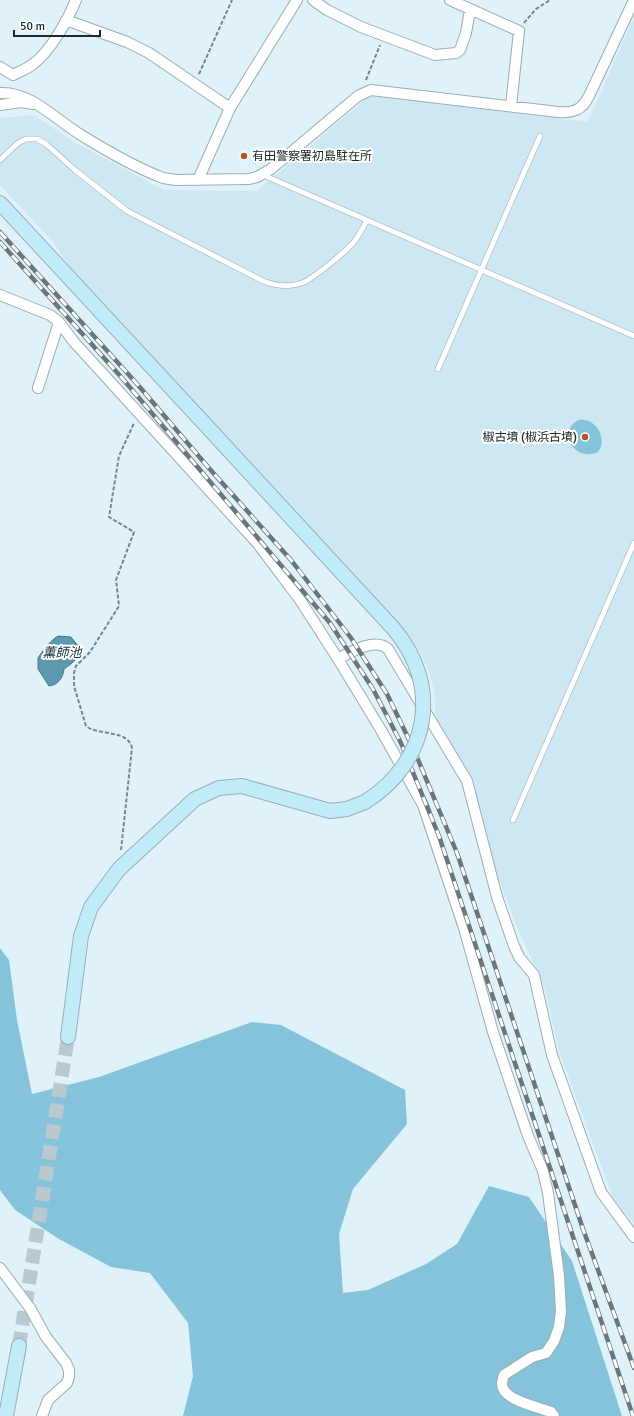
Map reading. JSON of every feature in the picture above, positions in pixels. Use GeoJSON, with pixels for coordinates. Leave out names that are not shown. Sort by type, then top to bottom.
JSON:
{"type":"FeatureCollection","features":[{"type":"Feature","properties":{"kind":"street"},"geometry":{"type":"LineString","coordinates":[[76,0],[66,20],[38,58],[32,65],[12,75],[5,93],[25,97],[80,134],[153,174],[169,180],[250,179],[263,174],[282,161],[360,95],[371,90],[574,112],[584,106],[634,0]]}},
{"type":"Feature","properties":{"kind":"street"},"geometry":{"type":"LineString","coordinates":[[198,180],[230,108],[297,0]]}},
{"type":"Feature","properties":{"kind":"street"},"geometry":{"type":"LineString","coordinates":[[313,0],[343,18],[435,55],[456,53],[460,50],[466,33],[470,10]]}},
{"type":"Feature","properties":{"kind":"street"},"geometry":{"type":"LineString","coordinates":[[450,0],[462,3],[470,10],[519,31],[511,106]]}},
{"type":"Feature","properties":{"kind":"street"},"geometry":{"type":"LineString","coordinates":[[66,20],[127,42],[149,52],[230,108]]}},
{"type":"Feature","properties":{"kind":"street"},"geometry":{"type":"LineString","coordinates":[[0,67],[12,75]]}},
{"type":"Feature","properties":{"kind":"street"},"geometry":{"type":"LineString","coordinates":[[0,105],[21,102],[40,108]]}},
{"type":"Feature","properties":{"kind":"street"},"geometry":{"type":"LineString","coordinates":[[0,203],[406,643],[418,668],[423,692],[424,705],[421,724],[410,759],[392,782],[365,802],[347,809],[330,811],[254,788],[242,786],[219,788],[195,799],[119,869],[97,897],[83,928],[77,955],[68,1037]]}},
{"type":"Feature","properties":{"kind":"street"},"geometry":{"type":"LineString","coordinates":[[0,295],[50,315],[59,322],[74,342],[258,544],[300,600],[338,659],[381,730],[423,805],[464,928],[493,1032],[528,1136],[543,1171],[548,1193],[559,1276],[562,1312],[559,1327],[554,1341],[546,1352],[527,1360],[504,1375],[502,1385],[506,1394],[514,1399],[551,1412],[554,1416]]}},
{"type":"Feature","properties":{"kind":"street"},"geometry":{"type":"LineString","coordinates":[[38,388],[59,322]]}},
{"type":"Feature","properties":{"kind":"street"},"geometry":{"type":"LineString","coordinates":[[338,659],[375,644],[384,645],[388,649],[467,781],[500,904],[519,957],[534,975],[552,1055],[601,1192],[634,1237]]}},
{"type":"Feature","properties":{"kind":"street"},"geometry":{"type":"LineString","coordinates":[[0,1268],[30,1308],[46,1337],[66,1363],[69,1370],[67,1383],[48,1400],[42,1416]]}},
{"type":"Feature","properties":{"kind":"street"},"geometry":{"type":"LineString","coordinates":[[6,1416],[20,1346]]}},
{"type":"Feature","properties":{"kind":"lane"},"geometry":{"type":"LineString","coordinates":[[438,369],[540,136]]}},
{"type":"Feature","properties":{"kind":"lane"},"geometry":{"type":"LineString","coordinates":[[0,160],[18,143],[26,139],[37,139],[46,144],[127,211],[263,281],[276,286],[302,283],[313,276],[351,245],[367,220]]}},
{"type":"Feature","properties":{"kind":"lane"},"geometry":{"type":"LineString","coordinates":[[263,174],[634,336]]}},
{"type":"Feature","properties":{"kind":"lane"},"geometry":{"type":"LineString","coordinates":[[513,820],[634,543]]}},
{"type":"Feature","properties":{"kind":"path"},"geometry":{"type":"LineString","coordinates":[[194,84],[232,0]]}},
{"type":"Feature","properties":{"kind":"path"},"geometry":{"type":"LineString","coordinates":[[519,31],[536,10],[550,0]]}},
{"type":"Feature","properties":{"kind":"path"},"geometry":{"type":"LineString","coordinates":[[360,95],[384,35]]}},
{"type":"Feature","properties":{"kind":"path"},"geometry":{"type":"LineString","coordinates":[[119,869],[132,748],[130,742],[126,738],[92,731],[86,726],[74,680],[76,666],[90,652],[119,606],[116,580],[134,532],[109,517],[119,456],[130,430],[141,414]]}},
{"type":"Feature","properties":{"kind":"shaded area"},"geometry":{"type":"Polygon","coordinates":[[[634,17],[634,1223],[613,1198],[559,1051],[546,993],[540,976],[520,934],[499,880],[471,776],[438,721],[435,712],[435,694],[430,674],[420,652],[267,481],[75,276],[54,243],[0,185],[0,118],[33,115],[76,143],[164,190],[257,191],[367,98],[373,96],[588,122],[634,17]]]}},
{"type":"Feature","properties":{"kind":"shaded area"},"geometry":{"type":"Polygon","coordinates":[[[579,420],[591,422],[599,430],[602,441],[598,452],[589,454],[581,453],[571,444],[569,430],[572,424],[579,420]]]}},
{"type":"Feature","properties":{"kind":"shaded area"},"geometry":{"type":"Polygon","coordinates":[[[0,948],[9,960],[17,1020],[32,1094],[99,1077],[252,1022],[281,1025],[405,1090],[407,1124],[353,1189],[339,1234],[343,1293],[368,1290],[426,1264],[457,1244],[489,1186],[529,1197],[572,1261],[622,1416],[183,1416],[193,1376],[188,1323],[150,1273],[111,1267],[59,1239],[15,1210],[0,1190],[0,948]]]}},
{"type":"Feature","properties":{"kind":"water","name":"薫師池"},"geometry":{"type":"Polygon","coordinates":[[[58,636],[71,637],[83,652],[64,669],[60,680],[49,686],[38,669],[38,658],[52,640],[58,636]]]}},
{"type":"Feature","properties":{"kind":"tunnel"},"geometry":{"type":"LineString","coordinates":[[19,1346],[68,1037]]}},
{"type":"Feature","properties":{"kind":"railway"},"geometry":{"type":"LineString","coordinates":[[0,232],[138,385],[208,467],[291,560],[351,638],[387,694],[414,750],[457,853],[583,1229],[634,1368]]}},
{"type":"Feature","properties":{"kind":"railway"},"geometry":{"type":"LineString","coordinates":[[0,242],[122,378],[330,623],[373,689],[401,743],[439,836],[633,1416]]}},
{"type":"Feature","properties":{"kind":"place","name":"有田警察署初島駐在所"},"geometry":{"type":"Point","coordinates":[244,156]}},
{"type":"Feature","properties":{"kind":"place","name":"椒古墳 (椒浜古墳)"},"geometry":{"type":"Point","coordinates":[585,437]}}]}
